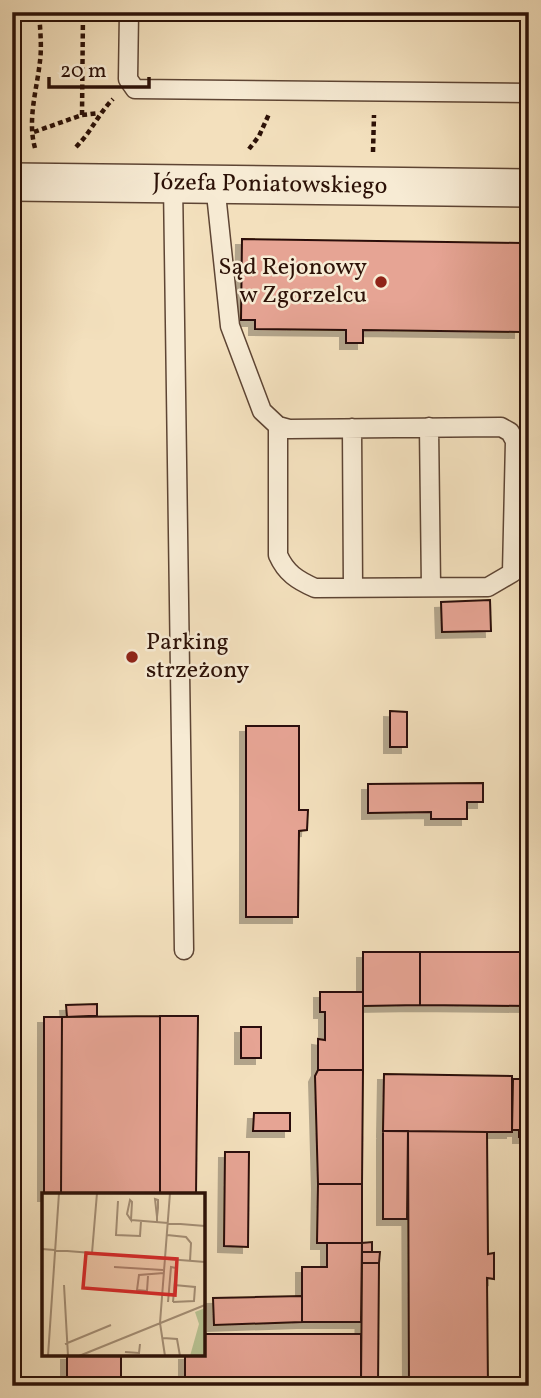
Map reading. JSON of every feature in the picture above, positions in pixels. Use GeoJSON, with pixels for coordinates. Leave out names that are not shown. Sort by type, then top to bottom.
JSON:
{"type":"FeatureCollection","features":[{"type":"Feature","properties":{"kind":"street","name":"Józefa Poniatowskiego"},"geometry":{"type":"LineString","coordinates":[[12,182],[529,188]]}},
{"type":"Feature","properties":{"kind":"lane"},"geometry":{"type":"LineString","coordinates":[[130,12],[128,79],[135,89],[529,93]]}},
{"type":"Feature","properties":{"kind":"lane"},"geometry":{"type":"LineString","coordinates":[[173,183],[184,950]]}},
{"type":"Feature","properties":{"kind":"lane"},"geometry":{"type":"LineString","coordinates":[[215,184],[230,326],[262,411],[278,426],[501,427],[510,432],[515,441],[512,573],[488,587],[315,588],[285,570],[278,555],[278,426]]}},
{"type":"Feature","properties":{"kind":"lane"},"geometry":{"type":"LineString","coordinates":[[429,427],[431,587]]}},
{"type":"Feature","properties":{"kind":"lane"},"geometry":{"type":"LineString","coordinates":[[352,428],[353,588]]}},
{"type":"Feature","properties":{"kind":"path"},"geometry":{"type":"LineString","coordinates":[[82,115],[83,12]]}},
{"type":"Feature","properties":{"kind":"path"},"geometry":{"type":"LineString","coordinates":[[70,155],[95,126],[99,113],[131,83]]}},
{"type":"Feature","properties":{"kind":"path"},"geometry":{"type":"LineString","coordinates":[[245,155],[259,136],[277,90]]}},
{"type":"Feature","properties":{"kind":"path"},"geometry":{"type":"LineString","coordinates":[[373,154],[374,105]]}},
{"type":"Feature","properties":{"kind":"path"},"geometry":{"type":"LineString","coordinates":[[34,132],[82,115],[99,113]]}},
{"type":"Feature","properties":{"kind":"building","name":"Sąd Rejonowy w Zgorzelcu"},"geometry":{"type":"Polygon","coordinates":[[[242,239],[521,243],[520,332],[363,330],[363,343],[346,343],[346,330],[255,329],[255,320],[241,320],[242,239]]]}},
{"type":"Feature","properties":{"kind":"building"},"geometry":{"type":"Polygon","coordinates":[[[490,600],[491,631],[442,632],[441,602],[490,600]]]}},
{"type":"Feature","properties":{"kind":"building"},"geometry":{"type":"Polygon","coordinates":[[[390,711],[407,712],[407,747],[390,747],[390,711]]]}},
{"type":"Feature","properties":{"kind":"building"},"geometry":{"type":"Polygon","coordinates":[[[246,726],[299,726],[299,810],[308,810],[307,830],[299,831],[298,917],[246,917],[246,726]]]}},
{"type":"Feature","properties":{"kind":"building"},"geometry":{"type":"Polygon","coordinates":[[[483,783],[483,802],[467,802],[467,819],[431,819],[431,812],[368,813],[368,784],[483,783]]]}},
{"type":"Feature","properties":{"kind":"building"},"geometry":{"type":"Polygon","coordinates":[[[363,952],[420,952],[420,1005],[363,1006],[363,952]]]}},
{"type":"Feature","properties":{"kind":"building"},"geometry":{"type":"Polygon","coordinates":[[[420,952],[529,952],[529,1006],[420,1005],[420,952]]]}},
{"type":"Feature","properties":{"kind":"building"},"geometry":{"type":"Polygon","coordinates":[[[320,992],[363,992],[363,1070],[318,1070],[318,1039],[325,1040],[325,1012],[320,1012],[320,992]]]}},
{"type":"Feature","properties":{"kind":"building"},"geometry":{"type":"Polygon","coordinates":[[[97,1004],[97,1016],[67,1017],[66,1005],[97,1004]]]}},
{"type":"Feature","properties":{"kind":"building"},"geometry":{"type":"Polygon","coordinates":[[[160,1016],[160,1193],[61,1193],[62,1017],[160,1016]]]}},
{"type":"Feature","properties":{"kind":"building"},"geometry":{"type":"Polygon","coordinates":[[[160,1016],[198,1016],[196,1193],[160,1193],[160,1016]]]}},
{"type":"Feature","properties":{"kind":"building"},"geometry":{"type":"Polygon","coordinates":[[[44,1017],[62,1017],[61,1193],[44,1193],[44,1017]]]}},
{"type":"Feature","properties":{"kind":"building"},"geometry":{"type":"Polygon","coordinates":[[[241,1027],[261,1027],[261,1058],[241,1058],[241,1027]]]}},
{"type":"Feature","properties":{"kind":"building"},"geometry":{"type":"Polygon","coordinates":[[[318,1070],[363,1070],[362,1184],[318,1184],[315,1076],[318,1070]]]}},
{"type":"Feature","properties":{"kind":"building"},"geometry":{"type":"Polygon","coordinates":[[[384,1074],[512,1076],[512,1132],[383,1131],[384,1074]]]}},
{"type":"Feature","properties":{"kind":"building"},"geometry":{"type":"Polygon","coordinates":[[[513,1079],[529,1079],[529,1137],[519,1137],[519,1130],[512,1130],[513,1079]]]}},
{"type":"Feature","properties":{"kind":"building"},"geometry":{"type":"Polygon","coordinates":[[[254,1113],[290,1113],[290,1131],[253,1131],[254,1113]]]}},
{"type":"Feature","properties":{"kind":"building"},"geometry":{"type":"Polygon","coordinates":[[[383,1131],[408,1131],[407,1219],[383,1219],[383,1131]]]}},
{"type":"Feature","properties":{"kind":"building"},"geometry":{"type":"Polygon","coordinates":[[[408,1131],[487,1132],[488,1254],[494,1253],[494,1279],[487,1278],[488,1386],[409,1386],[408,1131]]]}},
{"type":"Feature","properties":{"kind":"building"},"geometry":{"type":"Polygon","coordinates":[[[225,1152],[249,1152],[248,1247],[224,1246],[225,1152]]]}},
{"type":"Feature","properties":{"kind":"building"},"geometry":{"type":"Polygon","coordinates":[[[318,1184],[362,1184],[362,1243],[317,1243],[318,1184]]]}},
{"type":"Feature","properties":{"kind":"building"},"geometry":{"type":"Polygon","coordinates":[[[372,1242],[372,1252],[362,1252],[362,1243],[372,1242]]]}},
{"type":"Feature","properties":{"kind":"building"},"geometry":{"type":"Polygon","coordinates":[[[327,1243],[362,1243],[361,1322],[302,1322],[302,1267],[327,1267],[327,1243]]]}},
{"type":"Feature","properties":{"kind":"building"},"geometry":{"type":"Polygon","coordinates":[[[362,1252],[380,1252],[379,1263],[362,1263],[362,1252]]]}},
{"type":"Feature","properties":{"kind":"building"},"geometry":{"type":"Polygon","coordinates":[[[362,1263],[379,1263],[378,1385],[361,1384],[362,1263]]]}},
{"type":"Feature","properties":{"kind":"building"},"geometry":{"type":"Polygon","coordinates":[[[302,1296],[302,1322],[214,1325],[213,1298],[302,1296]]]}},
{"type":"Feature","properties":{"kind":"building"},"geometry":{"type":"Polygon","coordinates":[[[205,1334],[361,1334],[361,1386],[185,1386],[185,1356],[205,1356],[205,1334]]]}},
{"type":"Feature","properties":{"kind":"building"},"geometry":{"type":"Polygon","coordinates":[[[67,1356],[121,1356],[121,1386],[67,1386],[67,1356]]]}},
{"type":"Feature","properties":{"kind":"place","name":"Sąd Rejonowy w Zgorzelcu"},"geometry":{"type":"Point","coordinates":[381,282]}},
{"type":"Feature","properties":{"kind":"place","name":"Parking strzeżony"},"geometry":{"type":"Point","coordinates":[132,657]}}]}
